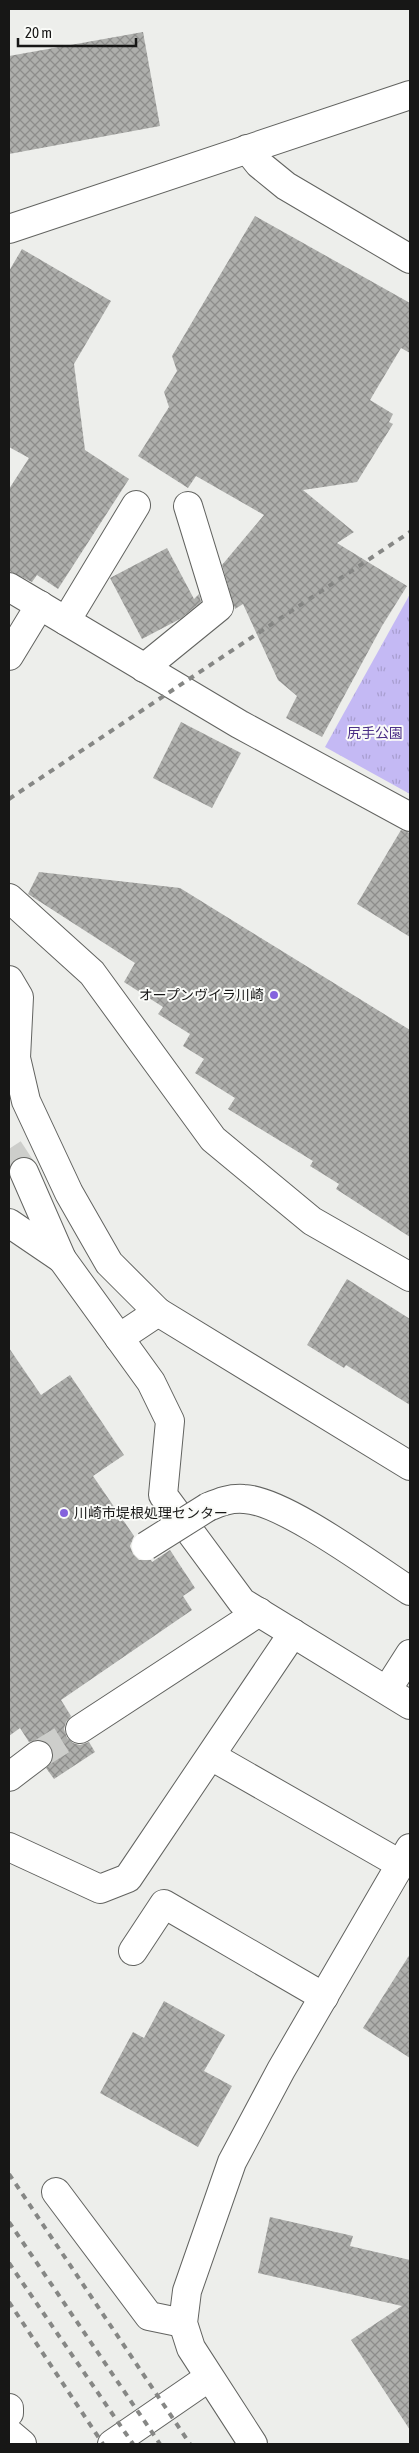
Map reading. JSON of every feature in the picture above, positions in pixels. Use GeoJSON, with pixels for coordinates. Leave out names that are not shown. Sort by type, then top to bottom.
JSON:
{"type":"FeatureCollection","features":[{"type":"Feature","properties":{"kind":"street"},"geometry":{"type":"LineString","coordinates":[[9,229],[410,95]]}},
{"type":"Feature","properties":{"kind":"street"},"geometry":{"type":"LineString","coordinates":[[247,149],[259,164],[286,186],[410,259]]}},
{"type":"Feature","properties":{"kind":"street"},"geometry":{"type":"LineString","coordinates":[[66,621],[136,505]]}},
{"type":"Feature","properties":{"kind":"street"},"geometry":{"type":"LineString","coordinates":[[144,668],[219,606],[188,506]]}},
{"type":"Feature","properties":{"kind":"street"},"geometry":{"type":"LineString","coordinates":[[9,587],[239,724],[410,817]]}},
{"type":"Feature","properties":{"kind":"street"},"geometry":{"type":"LineString","coordinates":[[9,656],[40,605]]}},
{"type":"Feature","properties":{"kind":"street"},"geometry":{"type":"LineString","coordinates":[[9,898],[92,973],[213,1139],[312,1220],[410,1278]]}},
{"type":"Feature","properties":{"kind":"street"},"geometry":{"type":"LineString","coordinates":[[9,980],[19,998],[12,1043],[26,1101],[69,1193],[109,1263],[158,1312],[410,1466]]}},
{"type":"Feature","properties":{"kind":"street"},"geometry":{"type":"LineString","coordinates":[[24,1172],[62,1259],[150,1382],[170,1421],[163,1495],[242,1602],[410,1704]]}},
{"type":"Feature","properties":{"kind":"street"},"geometry":{"type":"LineString","coordinates":[[9,1224],[62,1259]]}},
{"type":"Feature","properties":{"kind":"street"},"geometry":{"type":"LineString","coordinates":[[119,1338],[158,1312]]}},
{"type":"Feature","properties":{"kind":"street"},"geometry":{"type":"LineString","coordinates":[[146,1546],[208,1508],[225,1500],[246,1499],[272,1506],[296,1518],[410,1591]]}},
{"type":"Feature","properties":{"kind":"street"},"geometry":{"type":"LineString","coordinates":[[80,1729],[259,1612]]}},
{"type":"Feature","properties":{"kind":"street"},"geometry":{"type":"LineString","coordinates":[[9,1847],[100,1889],[128,1878],[293,1632]]}},
{"type":"Feature","properties":{"kind":"street"},"geometry":{"type":"LineString","coordinates":[[387,1690],[410,1654]]}},
{"type":"Feature","properties":{"kind":"street"},"geometry":{"type":"LineString","coordinates":[[9,1778],[38,1756]]}},
{"type":"Feature","properties":{"kind":"street"},"geometry":{"type":"LineString","coordinates":[[211,1756],[405,1856],[281,2070],[232,2162],[187,2291],[183,2323],[190,2348],[253,2444]]}},
{"type":"Feature","properties":{"kind":"street"},"geometry":{"type":"LineString","coordinates":[[133,1951],[164,1904],[324,1997]]}},
{"type":"Feature","properties":{"kind":"street"},"geometry":{"type":"LineString","coordinates":[[56,2192],[149,2316],[183,2323]]}},
{"type":"Feature","properties":{"kind":"street"},"geometry":{"type":"LineString","coordinates":[[112,2444],[208,2378]]}},
{"type":"Feature","properties":{"kind":"street"},"geometry":{"type":"LineString","coordinates":[[9,2408],[9,2413]]}},
{"type":"Feature","properties":{"kind":"street"},"geometry":{"type":"LineString","coordinates":[[9,2433],[22,2444]]}},
{"type":"Feature","properties":{"kind":"green space","name":"尻手公園"},"geometry":{"type":"Polygon","coordinates":[[[410,594],[410,794],[325,747],[410,594]]]}},
{"type":"Feature","properties":{"kind":"building"},"geometry":{"type":"Polygon","coordinates":[[[143,32],[160,126],[9,154],[9,56],[143,32]]]}},
{"type":"Feature","properties":{"kind":"building"},"geometry":{"type":"Polygon","coordinates":[[[255,216],[410,303],[410,353],[401,348],[370,400],[393,414],[389,422],[393,424],[357,482],[303,490],[354,532],[337,543],[407,586],[382,626],[322,737],[286,718],[297,696],[278,680],[243,604],[235,609],[222,565],[264,515],[196,476],[188,488],[138,456],[169,407],[164,392],[177,371],[172,356],[255,216]]]}},
{"type":"Feature","properties":{"kind":"building"},"geometry":{"type":"Polygon","coordinates":[[[22,249],[111,301],[74,364],[85,450],[129,479],[58,589],[37,575],[32,582],[9,571],[9,489],[29,458],[9,447],[9,271],[22,249]]]}},
{"type":"Feature","properties":{"kind":"building"},"geometry":{"type":"Polygon","coordinates":[[[167,548],[194,599],[199,594],[201,602],[180,619],[142,639],[110,578],[167,548]]]}},
{"type":"Feature","properties":{"kind":"building"},"geometry":{"type":"Polygon","coordinates":[[[181,722],[241,753],[212,808],[153,778],[181,722]]]}},
{"type":"Feature","properties":{"kind":"building"},"geometry":{"type":"Polygon","coordinates":[[[401,830],[410,833],[410,937],[357,904],[401,830]]]}},
{"type":"Feature","properties":{"kind":"building"},"geometry":{"type":"Polygon","coordinates":[[[39,872],[180,888],[410,1030],[410,1237],[336,1189],[339,1184],[310,1166],[313,1161],[228,1109],[235,1098],[195,1073],[204,1059],[183,1046],[190,1034],[158,1014],[163,1007],[124,982],[135,963],[28,894],[39,872]]]}},
{"type":"Feature","properties":{"kind":"building"},"geometry":{"type":"Polygon","coordinates":[[[347,1279],[410,1319],[410,1405],[346,1365],[344,1368],[307,1345],[347,1279]]]}},
{"type":"Feature","properties":{"kind":"building","name":"川崎市堤根処理センター"},"geometry":{"type":"Polygon","coordinates":[[[9,1348],[41,1395],[70,1375],[124,1455],[93,1476],[134,1536],[130,1546],[133,1554],[139,1560],[151,1560],[152,1562],[170,1550],[195,1588],[183,1596],[192,1610],[61,1700],[71,1716],[66,1722],[64,1729],[67,1738],[73,1743],[80,1745],[89,1742],[95,1752],[54,1779],[46,1768],[53,1761],[50,1745],[44,1740],[29,1742],[20,1728],[9,1736],[9,1348]]]}},
{"type":"Feature","properties":{"kind":"building"},"geometry":{"type":"Polygon","coordinates":[[[410,1954],[410,2058],[363,2028],[410,1954]]]}},
{"type":"Feature","properties":{"kind":"building"},"geometry":{"type":"Polygon","coordinates":[[[164,2001],[225,2035],[204,2071],[232,2086],[198,2147],[100,2093],[133,2032],[144,2038],[164,2001]]]}},
{"type":"Feature","properties":{"kind":"building"},"geometry":{"type":"Polygon","coordinates":[[[270,2217],[353,2236],[350,2246],[410,2260],[410,2430],[351,2340],[402,2306],[258,2273],[270,2217]]]}},
{"type":"Feature","properties":{"kind":"tunnel"},"geometry":{"type":"LineString","coordinates":[[9,1149],[24,1172]]}},
{"type":"Feature","properties":{"kind":"tunnel"},"geometry":{"type":"LineString","coordinates":[[38,1755],[80,1729]]}},
{"type":"Feature","properties":{"kind":"railway"},"geometry":{"type":"LineString","coordinates":[[9,799],[410,532]]}},
{"type":"Feature","properties":{"kind":"railway"},"geometry":{"type":"LineString","coordinates":[[9,2174],[190,2444]]}},
{"type":"Feature","properties":{"kind":"railway"},"geometry":{"type":"LineString","coordinates":[[9,2222],[160,2444]]}},
{"type":"Feature","properties":{"kind":"railway"},"geometry":{"type":"LineString","coordinates":[[9,2263],[133,2444]]}},
{"type":"Feature","properties":{"kind":"railway"},"geometry":{"type":"LineString","coordinates":[[9,2302],[103,2444]]}},
{"type":"Feature","properties":{"kind":"place","name":"オープンヴイラ川崎"},"geometry":{"type":"Point","coordinates":[274,995]}},
{"type":"Feature","properties":{"kind":"place","name":"川崎市堤根処理センター"},"geometry":{"type":"Point","coordinates":[64,1513]}}]}
